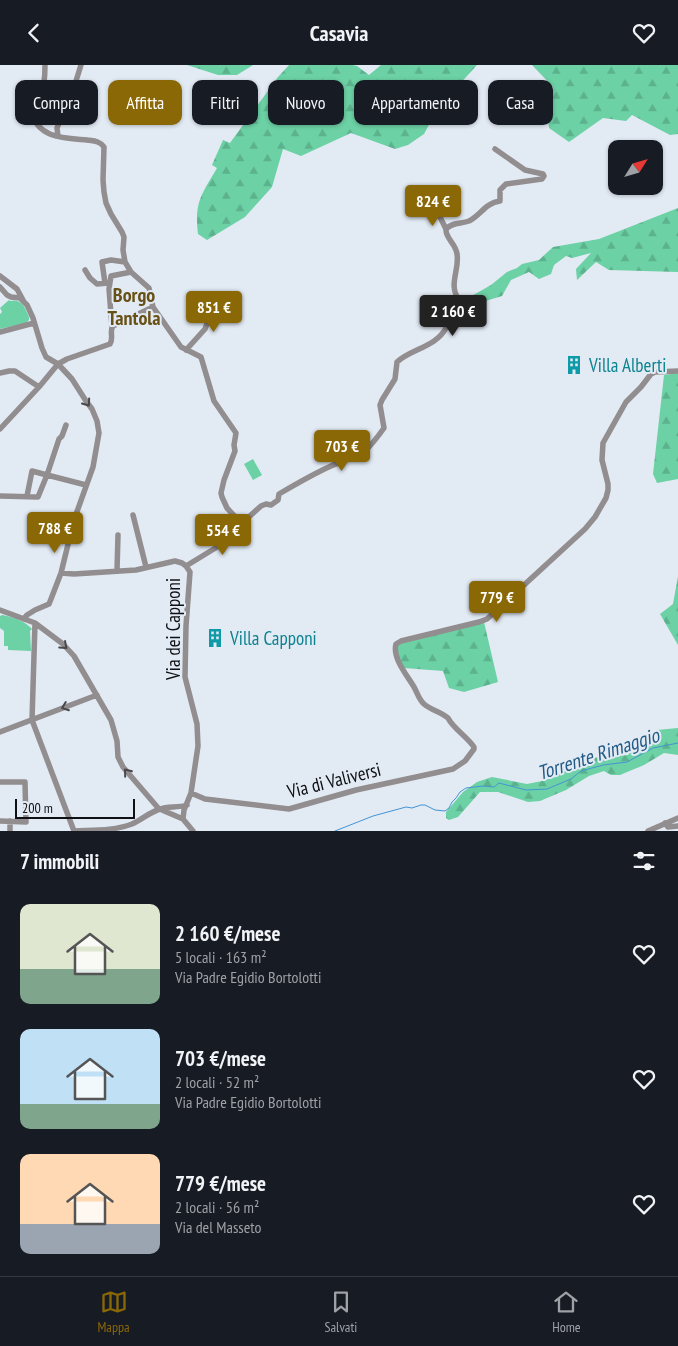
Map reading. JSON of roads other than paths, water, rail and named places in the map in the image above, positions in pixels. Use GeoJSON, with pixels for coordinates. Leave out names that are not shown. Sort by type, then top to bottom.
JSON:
{"type":"FeatureCollection","features":[{"type":"Feature","properties":{"kind":"street"},"geometry":{"type":"LineString","coordinates":[[45,65],[42,91],[30,109],[37,124],[51,135],[96,141],[103,144],[104,192],[108,208],[124,237],[124,262],[131,273],[149,287],[153,307],[174,339],[181,347],[200,357],[214,401],[236,433],[235,451],[221,493],[227,508],[241,523]]}},
{"type":"Feature","properties":{"kind":"street"},"geometry":{"type":"LineString","coordinates":[[58,136],[58,128],[81,65]]}},
{"type":"Feature","properties":{"kind":"street"},"geometry":{"type":"LineString","coordinates":[[446,229],[452,225],[469,221],[490,203],[500,201],[500,191],[506,184],[542,179],[544,176],[543,174],[525,170],[496,149]]}},
{"type":"Feature","properties":{"kind":"street"},"geometry":{"type":"LineString","coordinates":[[61,573],[74,574],[136,570],[175,561],[186,566],[222,544],[241,523],[261,506],[271,505],[278,500],[279,494],[332,465],[365,451],[384,428],[380,405],[395,379],[397,362],[441,335],[447,327],[449,313],[460,303],[456,296],[454,281],[457,253],[437,211]]}},
{"type":"Feature","properties":{"kind":"street"},"geometry":{"type":"LineString","coordinates":[[0,429],[58,364],[110,343],[112,327],[109,289],[102,262],[111,260],[124,262]]}},
{"type":"Feature","properties":{"kind":"street"},"geometry":{"type":"LineString","coordinates":[[85,270],[97,284],[107,283]]}},
{"type":"Feature","properties":{"kind":"street"},"geometry":{"type":"LineString","coordinates":[[107,283],[111,276],[131,273]]}},
{"type":"Feature","properties":{"kind":"street"},"geometry":{"type":"LineString","coordinates":[[0,276],[17,289],[34,323],[46,357],[58,364],[72,379],[92,409],[99,433],[93,467],[74,520],[61,573],[49,604],[35,610],[24,619]]}},
{"type":"Feature","properties":{"kind":"street"},"geometry":{"type":"LineString","coordinates":[[0,287],[9,297],[20,298],[24,301]]}},
{"type":"Feature","properties":{"kind":"street"},"geometry":{"type":"LineString","coordinates":[[186,350],[205,329],[210,315],[224,300]]}},
{"type":"Feature","properties":{"kind":"street"},"geometry":{"type":"LineString","coordinates":[[112,327],[153,307]]}},
{"type":"Feature","properties":{"kind":"street"},"geometry":{"type":"LineString","coordinates":[[0,332],[34,323]]}},
{"type":"Feature","properties":{"kind":"street"},"geometry":{"type":"LineString","coordinates":[[0,373],[15,371],[39,387]]}},
{"type":"Feature","properties":{"kind":"street","name":"Via di Valiversi"},"geometry":{"type":"LineString","coordinates":[[191,793],[206,799],[289,809],[356,790],[453,769],[465,761],[474,748],[468,739],[450,723],[448,718],[422,702],[398,660],[394,650],[396,644],[401,641],[487,619],[585,529],[595,517],[606,497],[608,484],[602,460],[604,443],[624,406],[651,374],[655,372],[678,371]]}},
{"type":"Feature","properties":{"kind":"street"},"geometry":{"type":"LineString","coordinates":[[0,496],[38,497],[66,425]]}},
{"type":"Feature","properties":{"kind":"street"},"geometry":{"type":"LineString","coordinates":[[27,496],[32,471],[86,485]]}},
{"type":"Feature","properties":{"kind":"street"},"geometry":{"type":"LineString","coordinates":[[133,515],[146,567]]}},
{"type":"Feature","properties":{"kind":"street"},"geometry":{"type":"LineString","coordinates":[[117,571],[118,535]]}},
{"type":"Feature","properties":{"kind":"street","name":"Via dei Capponi"},"geometry":{"type":"LineString","coordinates":[[183,819],[185,807],[191,793],[198,753],[198,736],[194,709],[185,677],[190,572],[186,566]]}},
{"type":"Feature","properties":{"kind":"street"},"geometry":{"type":"LineString","coordinates":[[0,610],[35,623],[74,655],[112,720],[117,741],[118,757],[123,767],[160,809],[183,819],[193,831]]}},
{"type":"Feature","properties":{"kind":"street"},"geometry":{"type":"LineString","coordinates":[[35,623],[32,719],[74,831],[112,830],[132,823],[160,809],[185,807]]}},
{"type":"Feature","properties":{"kind":"street"},"geometry":{"type":"LineString","coordinates":[[0,732],[97,695]]}},
{"type":"Feature","properties":{"kind":"street"},"geometry":{"type":"LineString","coordinates":[[0,782],[25,782],[26,822],[0,821]]}},
{"type":"Feature","properties":{"kind":"street"},"geometry":{"type":"LineString","coordinates":[[648,831],[678,818]]}},
{"type":"Feature","properties":{"kind":"street"},"geometry":{"type":"LineString","coordinates":[[10,821],[10,831]]}},
{"type":"Feature","properties":{"kind":"street"},"geometry":{"type":"LineString","coordinates":[[665,823],[668,827],[678,825]]}},
{"type":"Feature","properties":{"kind":"waterway","name":"Torrente Rimaggio"},"geometry":{"type":"LineString","coordinates":[[335,831],[373,816],[406,807],[412,808],[425,805],[435,810],[445,811],[460,792],[466,788],[494,787],[499,783],[526,790],[547,789],[571,779],[581,771],[603,765],[627,762],[653,748],[678,743]]}},
{"type":"Feature","properties":{"kind":"place","name":"Villa Alberti"},"geometry":{"type":"Point","coordinates":[574,365]}},
{"type":"Feature","properties":{"kind":"place","name":"Villa Capponi"},"geometry":{"type":"Point","coordinates":[215,638]}},
{"type":"Feature","properties":{"kind":"district","name":"Borgo Tantola"},"geometry":{"type":"Point","coordinates":[134,306]}}]}
